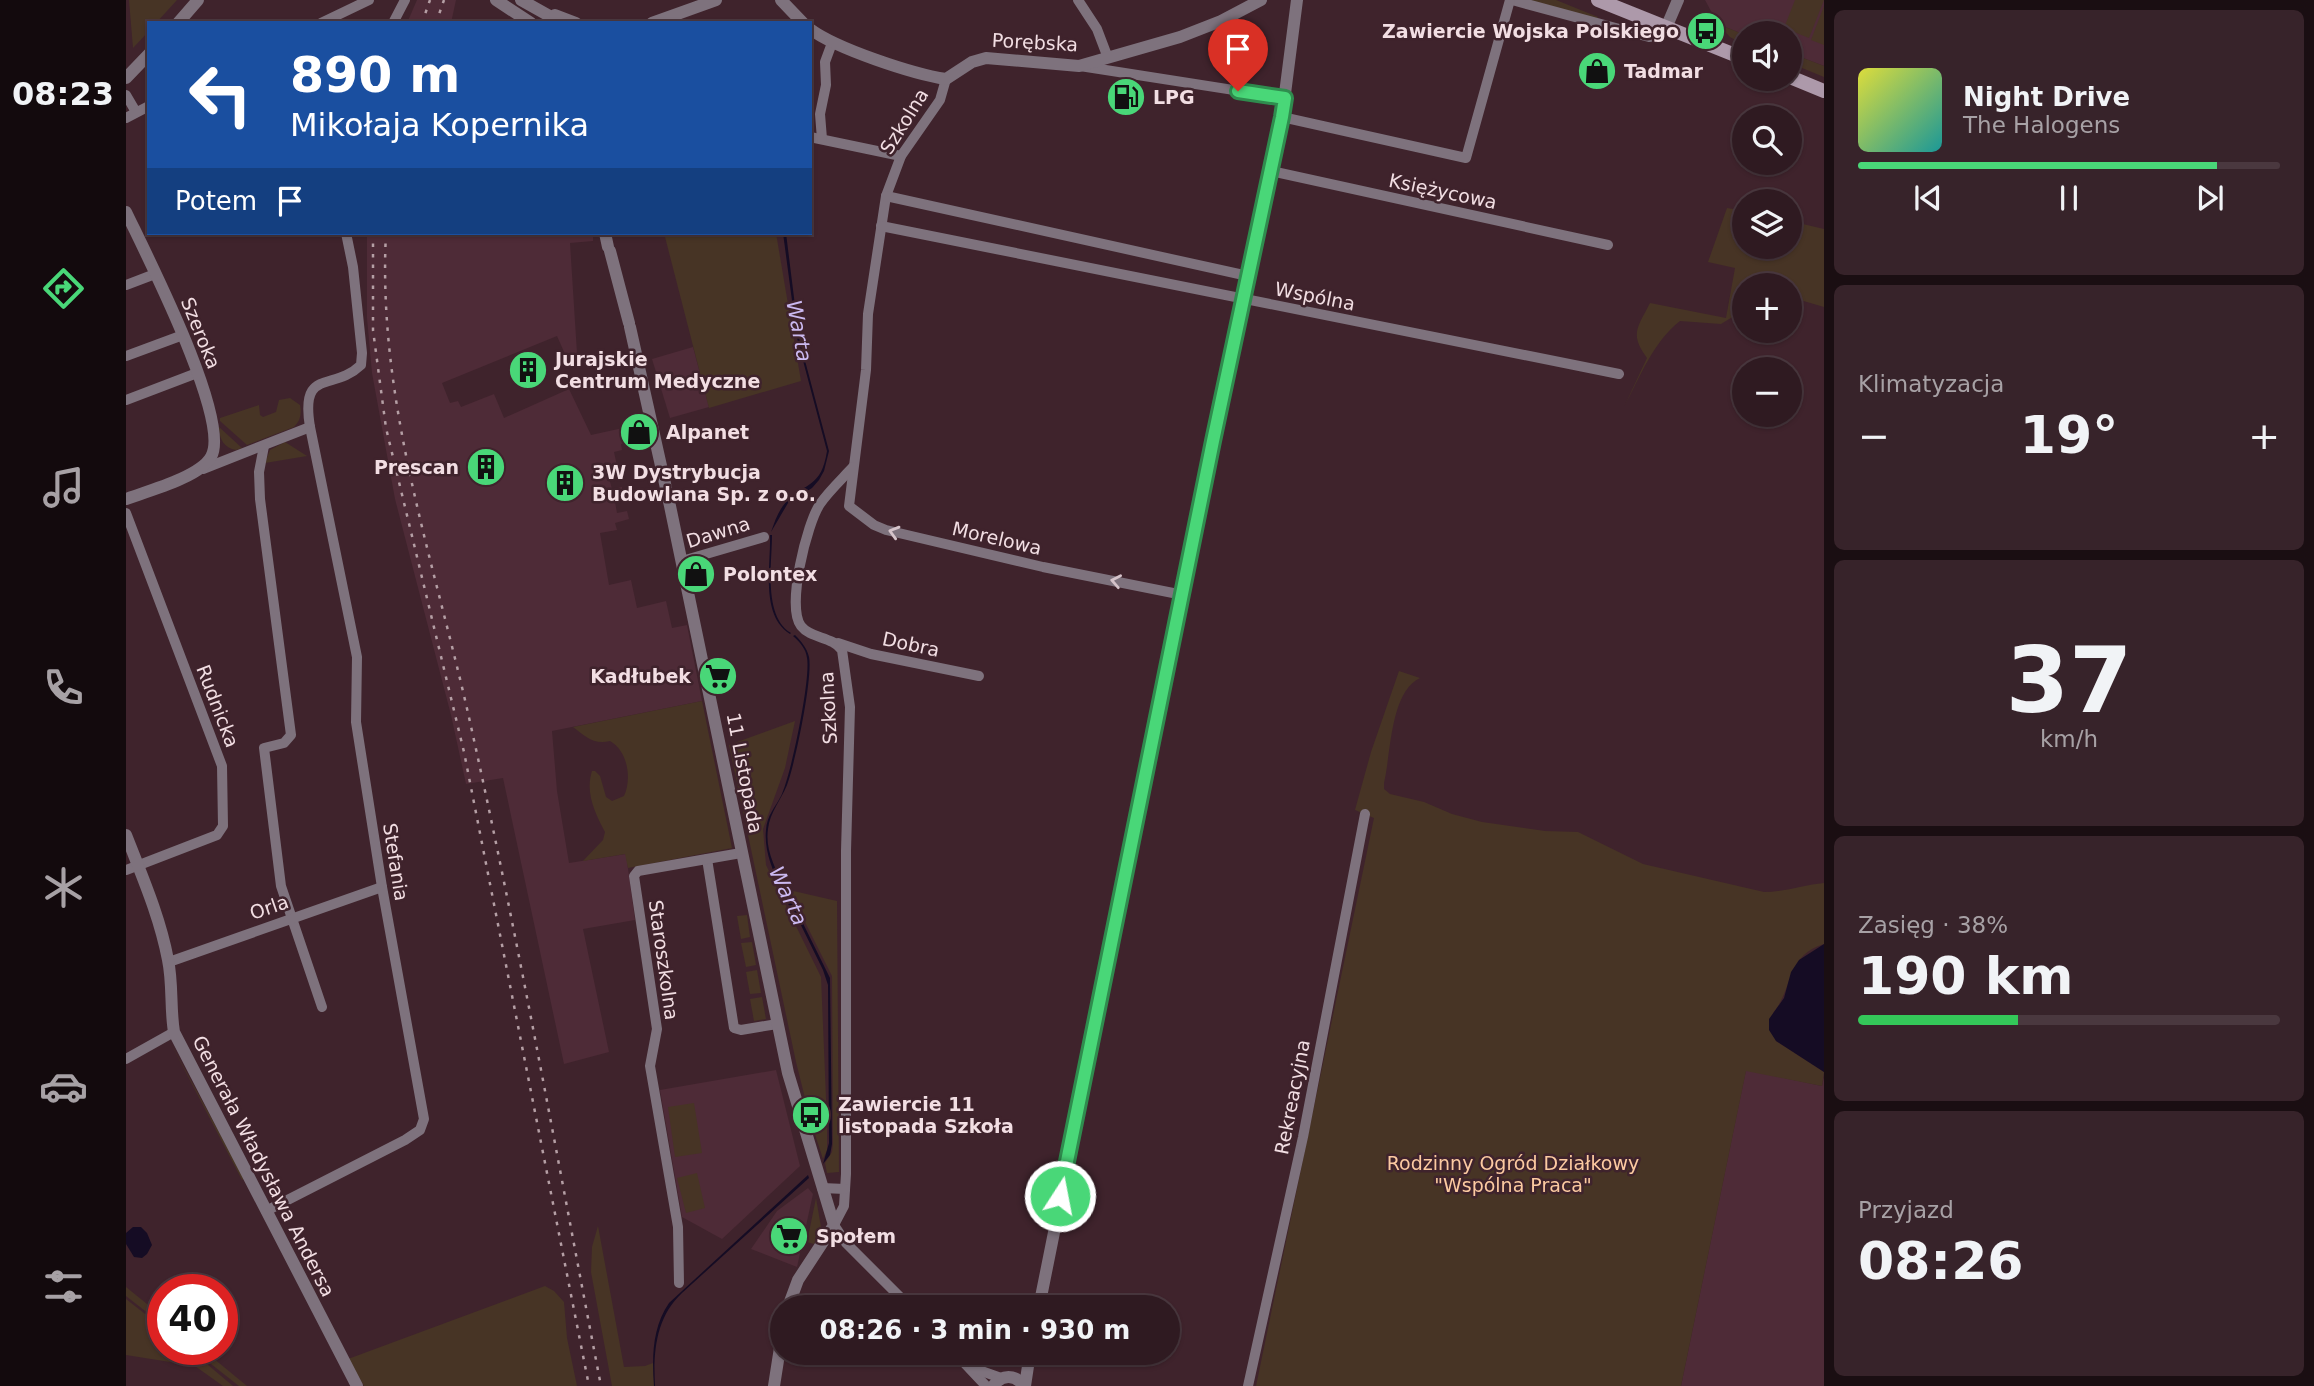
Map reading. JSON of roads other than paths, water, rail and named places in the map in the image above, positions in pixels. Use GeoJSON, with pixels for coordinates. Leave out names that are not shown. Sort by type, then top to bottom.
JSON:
{"type":"FeatureCollection","features":[{"type":"Feature","properties":{"kind":"main road"},"geometry":{"type":"LineString","coordinates":[[1598,0],[1732,54]]}},
{"type":"Feature","properties":{"kind":"main road"},"geometry":{"type":"LineString","coordinates":[[1802,82],[1824,91]]}},
{"type":"Feature","properties":{"kind":"street"},"geometry":{"type":"LineString","coordinates":[[180,21],[198,0]]}},
{"type":"Feature","properties":{"kind":"street"},"geometry":{"type":"LineString","coordinates":[[325,21],[369,0]]}},
{"type":"Feature","properties":{"kind":"street"},"geometry":{"type":"LineString","coordinates":[[394,21],[405,0]]}},
{"type":"Feature","properties":{"kind":"street"},"geometry":{"type":"LineString","coordinates":[[522,0],[559,21]]}},
{"type":"Feature","properties":{"kind":"street"},"geometry":{"type":"LineString","coordinates":[[658,21],[716,0]]}},
{"type":"Feature","properties":{"kind":"street"},"geometry":{"type":"LineString","coordinates":[[781,0],[801,21]]}},
{"type":"Feature","properties":{"kind":"street"},"geometry":{"type":"LineString","coordinates":[[1078,0],[1097,29],[1108,58]]}},
{"type":"Feature","properties":{"kind":"street","name":"Porębska"},"geometry":{"type":"LineString","coordinates":[[946,79],[972,62],[986,58],[1079,66],[1200,29],[1261,0]]}},
{"type":"Feature","properties":{"kind":"street"},"geometry":{"type":"LineString","coordinates":[[1041,1295],[1282,117],[1297,0]]}},
{"type":"Feature","properties":{"kind":"street"},"geometry":{"type":"LineString","coordinates":[[1282,117],[1466,158],[1511,0],[1649,37],[1659,36],[1667,28],[1678,0]]}},
{"type":"Feature","properties":{"kind":"street"},"geometry":{"type":"LineString","coordinates":[[503,2],[528,21]]}},
{"type":"Feature","properties":{"kind":"street"},"geometry":{"type":"LineString","coordinates":[[545,12],[570,21]]}},
{"type":"Feature","properties":{"kind":"street"},"geometry":{"type":"LineString","coordinates":[[812,30],[832,43],[926,75],[946,79]]}},
{"type":"Feature","properties":{"kind":"street"},"geometry":{"type":"LineString","coordinates":[[822,139],[820,114],[826,85],[825,62],[832,43]]}},
{"type":"Feature","properties":{"kind":"street"},"geometry":{"type":"LineString","coordinates":[[126,78],[147,56]]}},
{"type":"Feature","properties":{"kind":"street"},"geometry":{"type":"LineString","coordinates":[[1079,66],[1285,98]]}},
{"type":"Feature","properties":{"kind":"street","name":"Szkolna"},"geometry":{"type":"LineString","coordinates":[[834,1224],[844,1209],[845,1189],[846,851],[850,707],[842,650],[837,643],[806,631],[799,624],[796,593],[810,523],[819,505],[853,467],[866,370],[868,314],[886,196],[901,156],[940,100],[946,79]]}},
{"type":"Feature","properties":{"kind":"street"},"geometry":{"type":"LineString","coordinates":[[126,94],[131,115],[147,107]]}},
{"type":"Feature","properties":{"kind":"street"},"geometry":{"type":"LineString","coordinates":[[812,137],[901,156]]}},
{"type":"Feature","properties":{"kind":"street","name":"Księżycowa"},"geometry":{"type":"LineString","coordinates":[[1271,172],[1608,244]]}},
{"type":"Feature","properties":{"kind":"street"},"geometry":{"type":"LineString","coordinates":[[886,196],[1248,275]]}},
{"type":"Feature","properties":{"kind":"street","name":"Szeroka"},"geometry":{"type":"LineString","coordinates":[[126,212],[183,335],[213,424],[215,439],[212,455],[199,470]]}},
{"type":"Feature","properties":{"kind":"street","name":"Wspólna"},"geometry":{"type":"LineString","coordinates":[[881,226],[1619,374]]}},
{"type":"Feature","properties":{"kind":"street","name":"Stefania"},"geometry":{"type":"LineString","coordinates":[[266,1211],[405,1140],[422,1127],[424,1114],[382,887],[356,722],[357,657],[307,402],[320,383],[355,370],[362,362],[353,267],[346,235]]}},
{"type":"Feature","properties":{"kind":"street","name":"11 Listopada"},"geometry":{"type":"LineString","coordinates":[[606,235],[629,325],[682,561],[788,1073],[834,1224]]}},
{"type":"Feature","properties":{"kind":"street"},"geometry":{"type":"LineString","coordinates":[[126,285],[155,274]]}},
{"type":"Feature","properties":{"kind":"street"},"geometry":{"type":"LineString","coordinates":[[126,356],[183,335]]}},
{"type":"Feature","properties":{"kind":"street"},"geometry":{"type":"LineString","coordinates":[[126,400],[197,373]]}},
{"type":"Feature","properties":{"kind":"street"},"geometry":{"type":"LineString","coordinates":[[126,499],[310,427]]}},
{"type":"Feature","properties":{"kind":"street"},"geometry":{"type":"LineString","coordinates":[[264,446],[260,499],[291,735],[284,743],[264,748],[278,869],[290,918],[322,1007]]}},
{"type":"Feature","properties":{"kind":"street","name":"Morelowa"},"geometry":{"type":"LineString","coordinates":[[853,467],[849,506],[874,525],[886,530],[1043,567],[1183,595]]}},
{"type":"Feature","properties":{"kind":"street","name":"Rudnicka"},"geometry":{"type":"LineString","coordinates":[[126,513],[222,766],[223,826],[220,833],[132,867]]}},
{"type":"Feature","properties":{"kind":"street","name":"Dawna"},"geometry":{"type":"LineString","coordinates":[[682,561],[764,537]]}},
{"type":"Feature","properties":{"kind":"street","name":"Dobra"},"geometry":{"type":"LineString","coordinates":[[837,643],[871,654],[979,676]]}},
{"type":"Feature","properties":{"kind":"street","name":"Rekreacyjna"},"geometry":{"type":"LineString","coordinates":[[1248,1386],[1303,1137],[1365,814]]}},
{"type":"Feature","properties":{"kind":"street","name":"Generała Władysława Andersa"},"geometry":{"type":"LineString","coordinates":[[126,835],[132,867],[158,920],[169,962],[170,1009],[174,1032],[357,1386]]}},
{"type":"Feature","properties":{"kind":"street","name":"Staroszkolna"},"geometry":{"type":"LineString","coordinates":[[679,1283],[678,1227],[651,1076],[657,1030],[634,876],[638,871],[741,853]]}},
{"type":"Feature","properties":{"kind":"street"},"geometry":{"type":"LineString","coordinates":[[706,859],[734,1028],[741,1030],[777,1024]]}},
{"type":"Feature","properties":{"kind":"street","name":"Orla"},"geometry":{"type":"LineString","coordinates":[[169,962],[382,887]]}},
{"type":"Feature","properties":{"kind":"street"},"geometry":{"type":"LineString","coordinates":[[126,1059],[174,1032]]}},
{"type":"Feature","properties":{"kind":"street"},"geometry":{"type":"LineString","coordinates":[[821,1183],[845,1189]]}},
{"type":"Feature","properties":{"kind":"street"},"geometry":{"type":"LineString","coordinates":[[792,1295],[798,1280],[834,1224],[846,1243],[898,1295]]}},
{"type":"Feature","properties":{"kind":"street"},"geometry":{"type":"LineString","coordinates":[[774,1386],[777,1365]]}},
{"type":"Feature","properties":{"kind":"street"},"geometry":{"type":"LineString","coordinates":[[1003,1381],[1018,1365]]}},
{"type":"Feature","properties":{"kind":"street"},"geometry":{"type":"LineString","coordinates":[[969,1367],[1003,1381],[1024,1386],[1028,1365]]}},
{"type":"Feature","properties":{"kind":"street"},"geometry":{"type":"LineString","coordinates":[[969,1367],[986,1386]]}},
{"type":"Feature","properties":{"kind":"water"},"geometry":{"type":"Polygon","coordinates":[[[783,235],[786,235],[799,338],[829,451],[819,480],[812,488],[788,503],[771,532],[786,502],[817,478],[827,451],[797,338],[783,235]]]}},
{"type":"Feature","properties":{"kind":"water"},"geometry":{"type":"Polygon","coordinates":[[[770,535],[773,602],[776,615],[790,634],[781,626],[774,615],[771,602],[770,535]]]}},
{"type":"Feature","properties":{"kind":"water"},"geometry":{"type":"Polygon","coordinates":[[[795,635],[807,651],[810,668],[803,721],[794,759],[787,785],[773,812],[768,829],[769,851],[783,885],[781,887],[769,859],[766,830],[770,816],[785,785],[803,705],[807,658],[802,646],[793,636],[795,635]]]}},
{"type":"Feature","properties":{"kind":"water","name":"Warta"},"geometry":{"type":"Polygon","coordinates":[[[785,887],[830,978],[832,1144],[830,1155],[823,1164],[829,1143],[828,985],[793,909],[787,903],[782,889],[785,887]]]}},
{"type":"Feature","properties":{"kind":"water"},"geometry":{"type":"Polygon","coordinates":[[[1824,944],[1824,1072],[1776,1041],[1769,1030],[1769,1019],[1784,998],[1791,972],[1799,960],[1824,944]]]}},
{"type":"Feature","properties":{"kind":"water"},"geometry":{"type":"Polygon","coordinates":[[[808,1175],[809,1178],[673,1302],[658,1336],[654,1386],[654,1343],[659,1322],[669,1303],[808,1175]]]}},
{"type":"Feature","properties":{"kind":"water"},"geometry":{"type":"Polygon","coordinates":[[[133,1227],[141,1227],[152,1245],[142,1258],[134,1257],[126,1244],[126,1233],[133,1227]]]}},
{"type":"Feature","properties":{"kind":"railway"},"geometry":{"type":"LineString","coordinates":[[423,21],[430,0]]}},
{"type":"Feature","properties":{"kind":"railway"},"geometry":{"type":"LineString","coordinates":[[437,21],[444,0]]}},
{"type":"Feature","properties":{"kind":"railway"},"geometry":{"type":"LineString","coordinates":[[373,235],[373,330],[386,428],[464,752],[589,1386]]}},
{"type":"Feature","properties":{"kind":"railway"},"geometry":{"type":"LineString","coordinates":[[386,235],[386,297],[400,422],[412,484],[490,813],[601,1386]]}},
{"type":"Feature","properties":{"kind":"place","name":"Zawiercie Wojska Polskiego"},"geometry":{"type":"Point","coordinates":[1706,31]}},
{"type":"Feature","properties":{"kind":"place","name":"Tadmar"},"geometry":{"type":"Point","coordinates":[1597,71]}},
{"type":"Feature","properties":{"kind":"place","name":"LPG"},"geometry":{"type":"Point","coordinates":[1126,97]}},
{"type":"Feature","properties":{"kind":"place","name":"Jurajskie Centrum Medyczne"},"geometry":{"type":"Point","coordinates":[528,370]}},
{"type":"Feature","properties":{"kind":"place","name":"Alpanet"},"geometry":{"type":"Point","coordinates":[639,432]}},
{"type":"Feature","properties":{"kind":"place","name":"Prescan"},"geometry":{"type":"Point","coordinates":[486,467]}},
{"type":"Feature","properties":{"kind":"place","name":"3W Dystrybucja Budowlana Sp. z o.o."},"geometry":{"type":"Point","coordinates":[565,483]}},
{"type":"Feature","properties":{"kind":"place","name":"Polontex"},"geometry":{"type":"Point","coordinates":[696,574]}},
{"type":"Feature","properties":{"kind":"place","name":"Kadłubek"},"geometry":{"type":"Point","coordinates":[718,676]}},
{"type":"Feature","properties":{"kind":"place","name":"Zawiercie 11 listopada Szkoła"},"geometry":{"type":"Point","coordinates":[811,1115]}},
{"type":"Feature","properties":{"kind":"place","name":"Społem"},"geometry":{"type":"Point","coordinates":[789,1236]}},
{"type":"Feature","properties":{"kind":"park label","name":"Rodzinny Ogród Działkowy \"Wspólna Praca\""},"geometry":{"type":"Point","coordinates":[1513,1174]}}]}
